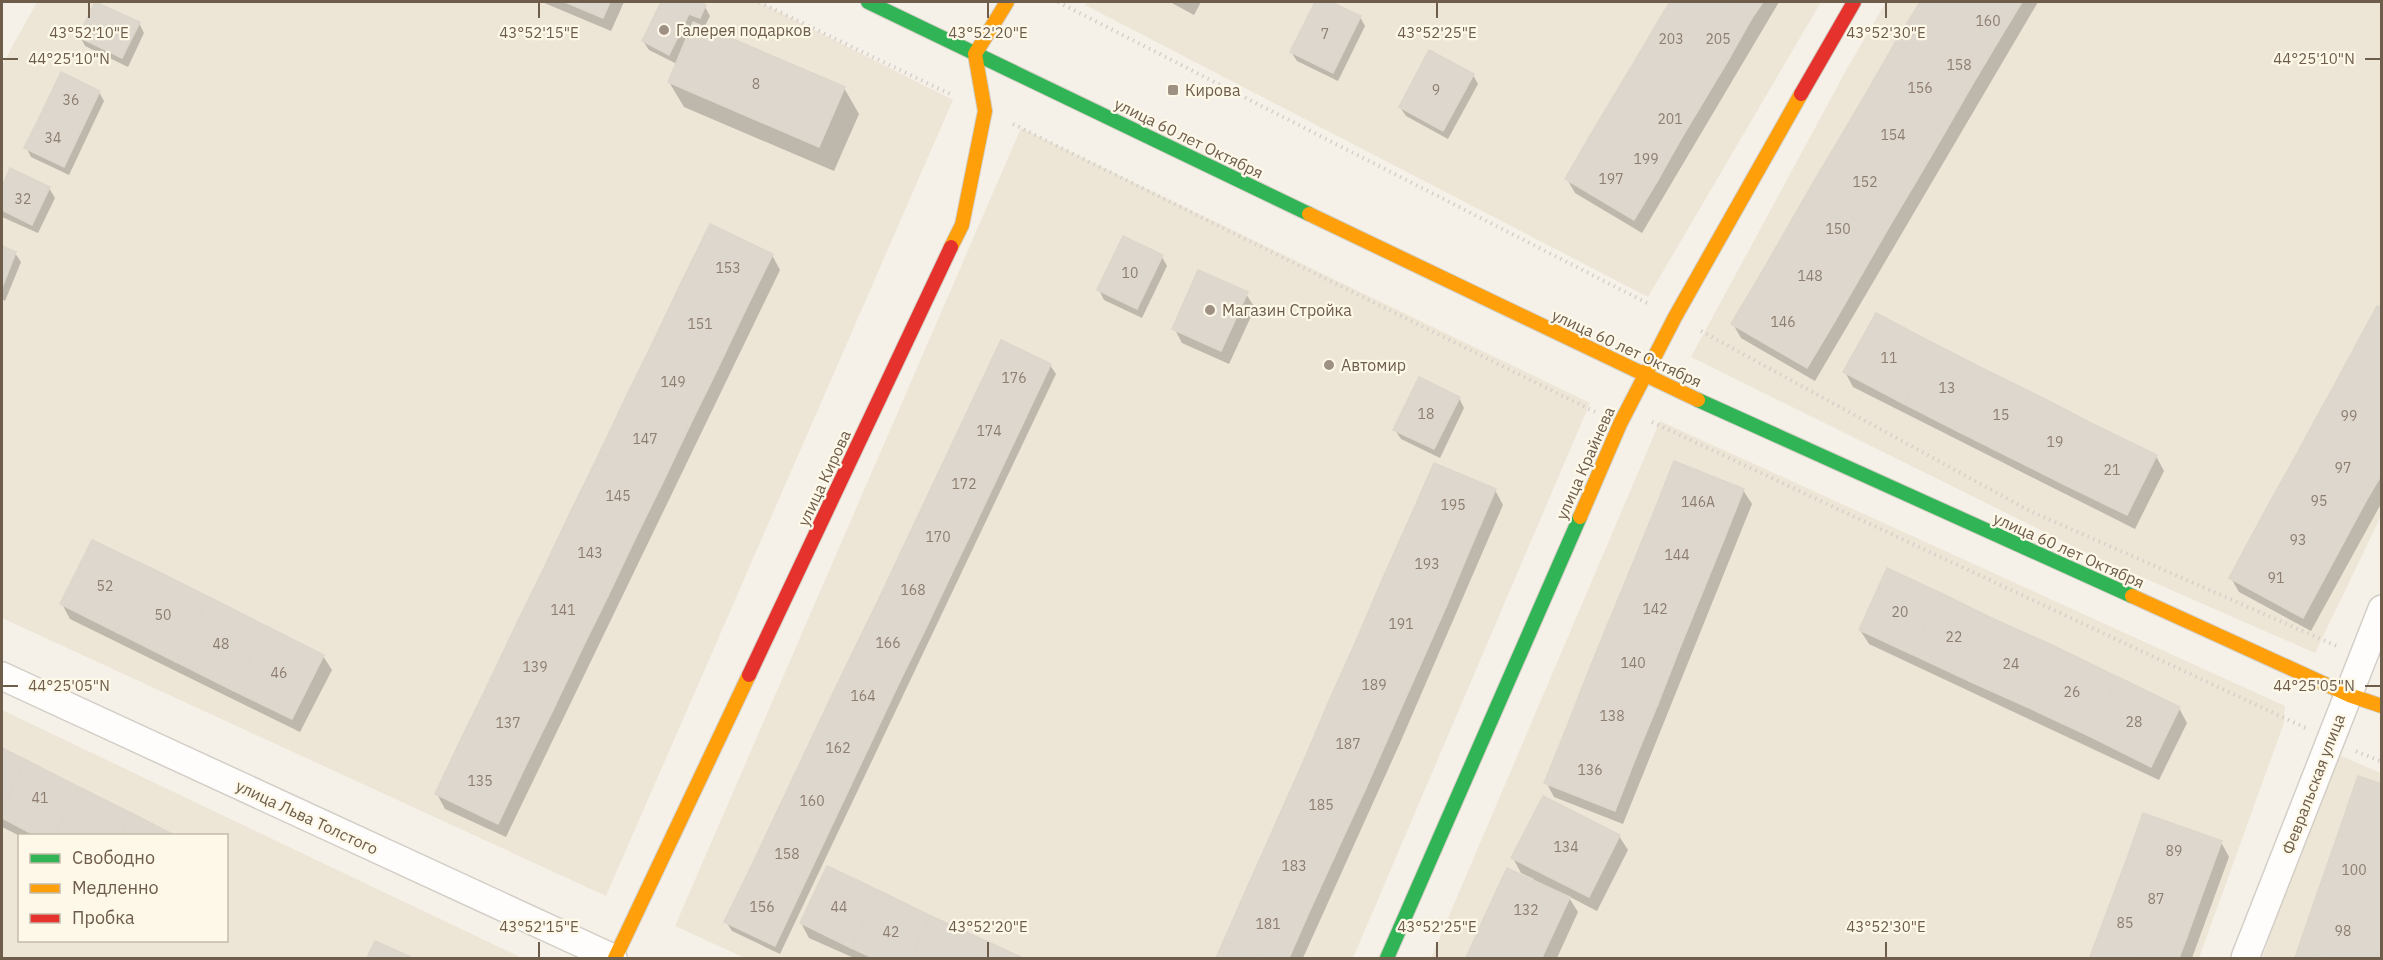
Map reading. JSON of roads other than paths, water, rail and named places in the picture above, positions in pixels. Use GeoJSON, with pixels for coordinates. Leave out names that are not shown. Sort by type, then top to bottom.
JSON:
{"type":"FeatureCollection","features":[{"type":"Feature","properties":{"kind":"street","name":"улица 60 лет Октября"},"geometry":{"type":"LineString","coordinates":[[868,2],[1644,375],[2349,694],[2382,706]]}},
{"type":"Feature","properties":{"kind":"street"},"geometry":{"type":"LineString","coordinates":[[975,54],[1007,2]]}},
{"type":"Feature","properties":{"kind":"street","name":"улица Крайнева"},"geometry":{"type":"LineString","coordinates":[[1387,958],[1620,424],[1674,317],[1854,2]]}},
{"type":"Feature","properties":{"kind":"street","name":"улица Кирова"},"geometry":{"type":"LineString","coordinates":[[614,958],[962,225],[985,111],[975,54]]}},
{"type":"Feature","properties":{"kind":"street","name":"Февральская улица"},"geometry":{"type":"LineString","coordinates":[[2245,958],[2382,609]]}},
{"type":"Feature","properties":{"kind":"street","name":"улица Льва Толстого"},"geometry":{"type":"LineString","coordinates":[[2,676],[614,958]]}},
{"type":"Feature","properties":{"kind":"place","name":"Галерея подарков"},"geometry":{"type":"Point","coordinates":[664,30]}},
{"type":"Feature","properties":{"kind":"place","name":"Кирова"},"geometry":{"type":"Point","coordinates":[1173,90]}},
{"type":"Feature","properties":{"kind":"place","name":"Магазин Стройка"},"geometry":{"type":"Point","coordinates":[1210,310]}},
{"type":"Feature","properties":{"kind":"place","name":"Автомир"},"geometry":{"type":"Point","coordinates":[1329,365]}}]}
